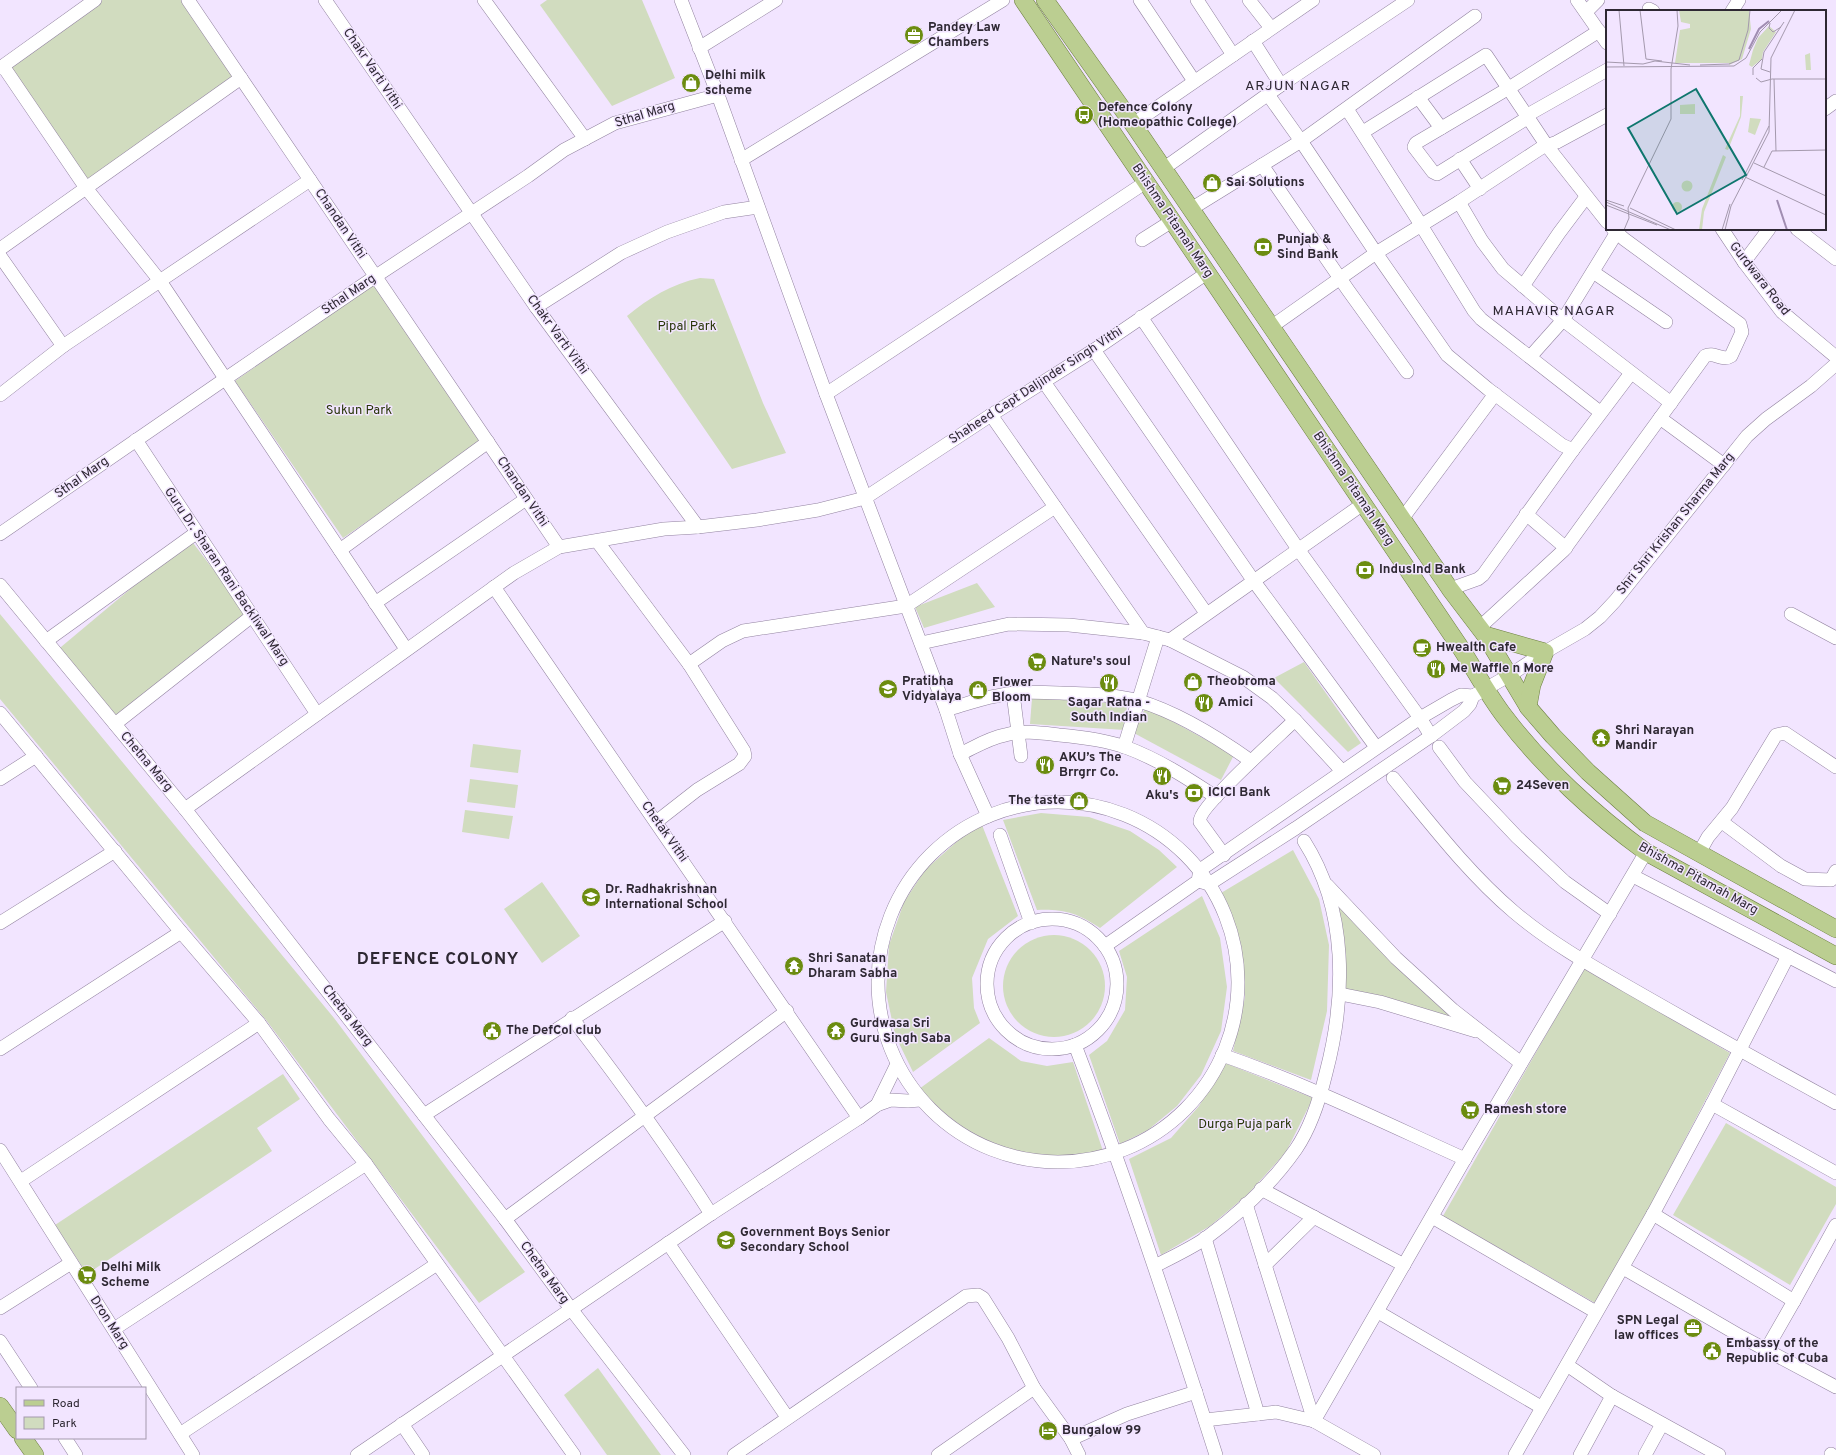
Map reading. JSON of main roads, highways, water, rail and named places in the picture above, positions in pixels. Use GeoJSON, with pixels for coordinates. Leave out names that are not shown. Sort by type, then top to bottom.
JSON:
{"type":"FeatureCollection","features":[{"type":"Feature","properties":{"kind":"main road","name":"Bhishma Pitamah Marg"},"geometry":{"type":"LineString","coordinates":[[1023,0],[1363,504],[1480,692],[1569,787],[1628,839],[1646,852],[1836,956]]}},
{"type":"Feature","properties":{"kind":"main road","name":"Bhishma Pitamah Marg"},"geometry":{"type":"LineString","coordinates":[[1045,0],[1164,169],[1450,589],[1482,631],[1528,707],[1552,736],[1588,772],[1645,823],[1836,929]]}},
{"type":"Feature","properties":{"kind":"main road"},"geometry":{"type":"LineString","coordinates":[[1482,631],[1545,652],[1532,685],[1528,707]]}},
{"type":"Feature","properties":{"kind":"main road"},"geometry":{"type":"LineString","coordinates":[[0,1406],[16,1429]]}},
{"type":"Feature","properties":{"kind":"main road"},"geometry":{"type":"LineString","coordinates":[[24,1439],[34,1455]]}},
{"type":"Feature","properties":{"kind":"place","name":"Pandey Law Chambers"},"geometry":{"type":"Point","coordinates":[914,35]}},
{"type":"Feature","properties":{"kind":"place","name":"Delhi milk scheme"},"geometry":{"type":"Point","coordinates":[691,83]}},
{"type":"Feature","properties":{"kind":"place","name":"Defence Colony (Homeopathic College)"},"geometry":{"type":"Point","coordinates":[1084,115]}},
{"type":"Feature","properties":{"kind":"place","name":"Sai Solutions"},"geometry":{"type":"Point","coordinates":[1212,183]}},
{"type":"Feature","properties":{"kind":"place","name":"Punjab & Sind Bank"},"geometry":{"type":"Point","coordinates":[1263,247]}},
{"type":"Feature","properties":{"kind":"place","name":"IndusInd Bank"},"geometry":{"type":"Point","coordinates":[1365,570]}},
{"type":"Feature","properties":{"kind":"place","name":"Hwealth Cafe"},"geometry":{"type":"Point","coordinates":[1422,648]}},
{"type":"Feature","properties":{"kind":"place","name":"Nature's soul"},"geometry":{"type":"Point","coordinates":[1037,662]}},
{"type":"Feature","properties":{"kind":"place","name":"Me Waffle n More"},"geometry":{"type":"Point","coordinates":[1436,669]}},
{"type":"Feature","properties":{"kind":"place","name":"Theobroma"},"geometry":{"type":"Point","coordinates":[1193,682]}},
{"type":"Feature","properties":{"kind":"place","name":"Sagar Ratna - South Indian"},"geometry":{"type":"Point","coordinates":[1109,683]}},
{"type":"Feature","properties":{"kind":"place","name":"Pratibha Vidyalaya"},"geometry":{"type":"Point","coordinates":[888,689]}},
{"type":"Feature","properties":{"kind":"place","name":"Flower Bloom"},"geometry":{"type":"Point","coordinates":[978,690]}},
{"type":"Feature","properties":{"kind":"place","name":"Amici"},"geometry":{"type":"Point","coordinates":[1204,703]}},
{"type":"Feature","properties":{"kind":"place","name":"Shri Narayan Mandir"},"geometry":{"type":"Point","coordinates":[1601,738]}},
{"type":"Feature","properties":{"kind":"place","name":"AKU’s The Brrgrr Co."},"geometry":{"type":"Point","coordinates":[1045,765]}},
{"type":"Feature","properties":{"kind":"place","name":"Aku's"},"geometry":{"type":"Point","coordinates":[1162,776]}},
{"type":"Feature","properties":{"kind":"place","name":"24Seven"},"geometry":{"type":"Point","coordinates":[1502,786]}},
{"type":"Feature","properties":{"kind":"place","name":"ICICI Bank"},"geometry":{"type":"Point","coordinates":[1194,793]}},
{"type":"Feature","properties":{"kind":"place","name":"The taste"},"geometry":{"type":"Point","coordinates":[1079,801]}},
{"type":"Feature","properties":{"kind":"place","name":"Dr. Radhakrishnan International School"},"geometry":{"type":"Point","coordinates":[591,897]}},
{"type":"Feature","properties":{"kind":"place","name":"Shri Sanatan Dharam Sabha"},"geometry":{"type":"Point","coordinates":[794,966]}},
{"type":"Feature","properties":{"kind":"place","name":"The DefCol club"},"geometry":{"type":"Point","coordinates":[492,1031]}},
{"type":"Feature","properties":{"kind":"place","name":"Gurdwasa Sri Guru Singh Saba"},"geometry":{"type":"Point","coordinates":[836,1031]}},
{"type":"Feature","properties":{"kind":"place","name":"Ramesh store"},"geometry":{"type":"Point","coordinates":[1470,1110]}},
{"type":"Feature","properties":{"kind":"place","name":"Government Boys Senior Secondary School"},"geometry":{"type":"Point","coordinates":[726,1240]}},
{"type":"Feature","properties":{"kind":"place","name":"Delhi Milk Scheme"},"geometry":{"type":"Point","coordinates":[87,1275]}},
{"type":"Feature","properties":{"kind":"place","name":"SPN Legal law offices"},"geometry":{"type":"Point","coordinates":[1693,1328]}},
{"type":"Feature","properties":{"kind":"place","name":"Embassy of the Republic of Cuba"},"geometry":{"type":"Point","coordinates":[1712,1351]}},
{"type":"Feature","properties":{"kind":"place","name":"Bungalow 99"},"geometry":{"type":"Point","coordinates":[1048,1431]}},
{"type":"Feature","properties":{"kind":"district","name":"ARJUN NAGAR"},"geometry":{"type":"Point","coordinates":[1298,86]}},
{"type":"Feature","properties":{"kind":"district","name":"MAHAVIR NAGAR"},"geometry":{"type":"Point","coordinates":[1554,311]}},
{"type":"Feature","properties":{"kind":"district","name":"DEFENCE COLONY"},"geometry":{"type":"Point","coordinates":[438,960]}},
{"type":"Feature","properties":{"kind":"park label","name":"Pipal Park"},"geometry":{"type":"Point","coordinates":[687,327]}},
{"type":"Feature","properties":{"kind":"park label","name":"Sukun Park"},"geometry":{"type":"Point","coordinates":[359,411]}},
{"type":"Feature","properties":{"kind":"park label","name":"Durga Puja park"},"geometry":{"type":"Point","coordinates":[1245,1125]}}]}
